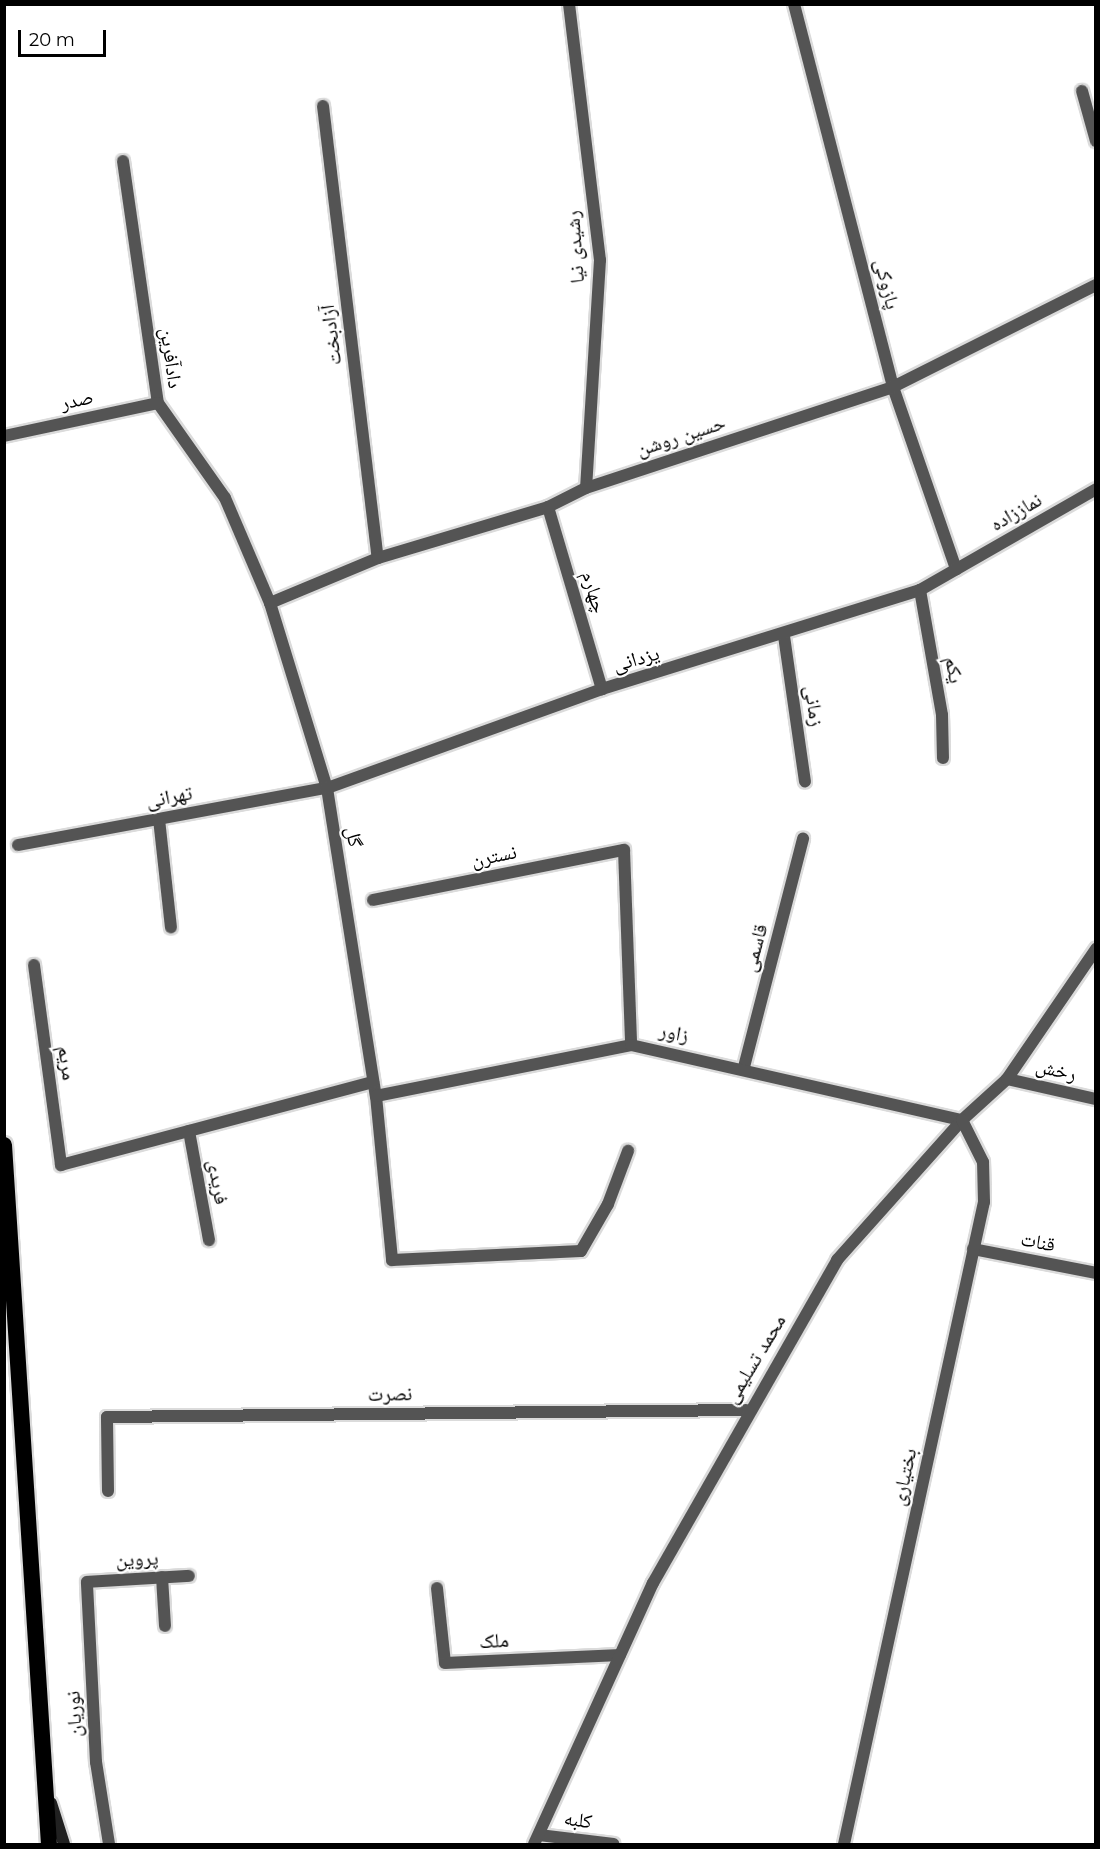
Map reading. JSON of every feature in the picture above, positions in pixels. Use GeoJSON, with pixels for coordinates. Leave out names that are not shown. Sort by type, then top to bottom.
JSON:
{"type":"FeatureCollection","features":[{"type":"Feature","properties":{"kind":"highway"},"geometry":{"type":"LineString","coordinates":[[4,1145],[49,1845]]}},
{"type":"Feature","properties":{"kind":"highway"},"geometry":{"type":"LineString","coordinates":[[4,1220],[42,1845]]}},
{"type":"Feature","properties":{"kind":"main road"},"geometry":{"type":"LineString","coordinates":[[45,1785],[64,1845]]}},
{"type":"Feature","properties":{"kind":"street","name":"رشیدی نیا"},"geometry":{"type":"LineString","coordinates":[[569,4],[600,260],[586,488]]}},
{"type":"Feature","properties":{"kind":"street","name":"پازوکی"},"geometry":{"type":"LineString","coordinates":[[794,4],[893,387],[956,569]]}},
{"type":"Feature","properties":{"kind":"street"},"geometry":{"type":"LineString","coordinates":[[1082,91],[1095,141]]}},
{"type":"Feature","properties":{"kind":"street","name":"آزادبخت"},"geometry":{"type":"LineString","coordinates":[[323,106],[378,558]]}},
{"type":"Feature","properties":{"kind":"street","name":"دادآفرین"},"geometry":{"type":"LineString","coordinates":[[123,161],[158,403],[225,498],[270,603]]}},
{"type":"Feature","properties":{"kind":"street","name":"حسین روشن"},"geometry":{"type":"LineString","coordinates":[[270,603],[378,558],[548,507],[586,488],[893,387],[1095,285]]}},
{"type":"Feature","properties":{"kind":"street","name":"صدر"},"geometry":{"type":"LineString","coordinates":[[4,436],[158,403]]}},
{"type":"Feature","properties":{"kind":"street","name":"نماززاده"},"geometry":{"type":"LineString","coordinates":[[956,569],[1095,489]]}},
{"type":"Feature","properties":{"kind":"street","name":"چهارم"},"geometry":{"type":"LineString","coordinates":[[548,507],[603,689]]}},
{"type":"Feature","properties":{"kind":"street","name":"یزدانی"},"geometry":{"type":"LineString","coordinates":[[327,788],[603,689],[784,636],[920,590],[956,569]]}},
{"type":"Feature","properties":{"kind":"street","name":"یکم"},"geometry":{"type":"LineString","coordinates":[[920,590],[942,715],[943,758]]}},
{"type":"Feature","properties":{"kind":"street","name":"گل"},"geometry":{"type":"LineString","coordinates":[[270,603],[327,788],[376,1096],[392,1260],[580,1251],[608,1204],[628,1152]]}},
{"type":"Feature","properties":{"kind":"street","name":"زمانی"},"geometry":{"type":"LineString","coordinates":[[784,636],[805,781]]}},
{"type":"Feature","properties":{"kind":"street","name":"تهرانی"},"geometry":{"type":"LineString","coordinates":[[18,845],[327,788]]}},
{"type":"Feature","properties":{"kind":"street"},"geometry":{"type":"LineString","coordinates":[[159,819],[171,927]]}},
{"type":"Feature","properties":{"kind":"street","name":"قاسمی"},"geometry":{"type":"LineString","coordinates":[[744,1067],[803,839]]}},
{"type":"Feature","properties":{"kind":"street","name":"نسترن"},"geometry":{"type":"LineString","coordinates":[[373,900],[624,850],[631,1045]]}},
{"type":"Feature","properties":{"kind":"street","name":"محمد تسلیمی"},"geometry":{"type":"LineString","coordinates":[[536,1840],[620,1655],[746,1410],[837,1260],[962,1120],[1007,1079],[1095,949]]}},
{"type":"Feature","properties":{"kind":"street","name":"مریم"},"geometry":{"type":"LineString","coordinates":[[34,965],[61,1166],[189,1131]]}},
{"type":"Feature","properties":{"kind":"street","name":"زاور"},"geometry":{"type":"LineString","coordinates":[[376,1096],[631,1045],[744,1067],[962,1120]]}},
{"type":"Feature","properties":{"kind":"street","name":"رخش"},"geometry":{"type":"LineString","coordinates":[[1007,1079],[1095,1099]]}},
{"type":"Feature","properties":{"kind":"street"},"geometry":{"type":"LineString","coordinates":[[189,1131],[373,1082]]}},
{"type":"Feature","properties":{"kind":"street","name":"بختیاری"},"geometry":{"type":"LineString","coordinates":[[844,1845],[984,1202],[983,1162],[962,1120]]}},
{"type":"Feature","properties":{"kind":"street","name":"فریدی"},"geometry":{"type":"LineString","coordinates":[[189,1131],[209,1240]]}},
{"type":"Feature","properties":{"kind":"street","name":"قنات"},"geometry":{"type":"LineString","coordinates":[[973,1249],[1095,1273]]}},
{"type":"Feature","properties":{"kind":"street","name":"نصرت"},"geometry":{"type":"LineString","coordinates":[[108,1491],[107,1417],[746,1410]]}},
{"type":"Feature","properties":{"kind":"street","name":"پروین"},"geometry":{"type":"LineString","coordinates":[[87,1582],[189,1576]]}},
{"type":"Feature","properties":{"kind":"street"},"geometry":{"type":"LineString","coordinates":[[162,1577],[165,1626]]}},
{"type":"Feature","properties":{"kind":"street","name":"نوریان"},"geometry":{"type":"LineString","coordinates":[[87,1582],[96,1762],[109,1845]]}},
{"type":"Feature","properties":{"kind":"street","name":"ملک"},"geometry":{"type":"LineString","coordinates":[[437,1588],[445,1663],[620,1655]]}},
{"type":"Feature","properties":{"kind":"street","name":"کلبه"},"geometry":{"type":"LineString","coordinates":[[536,1840],[613,1845]]}}]}
